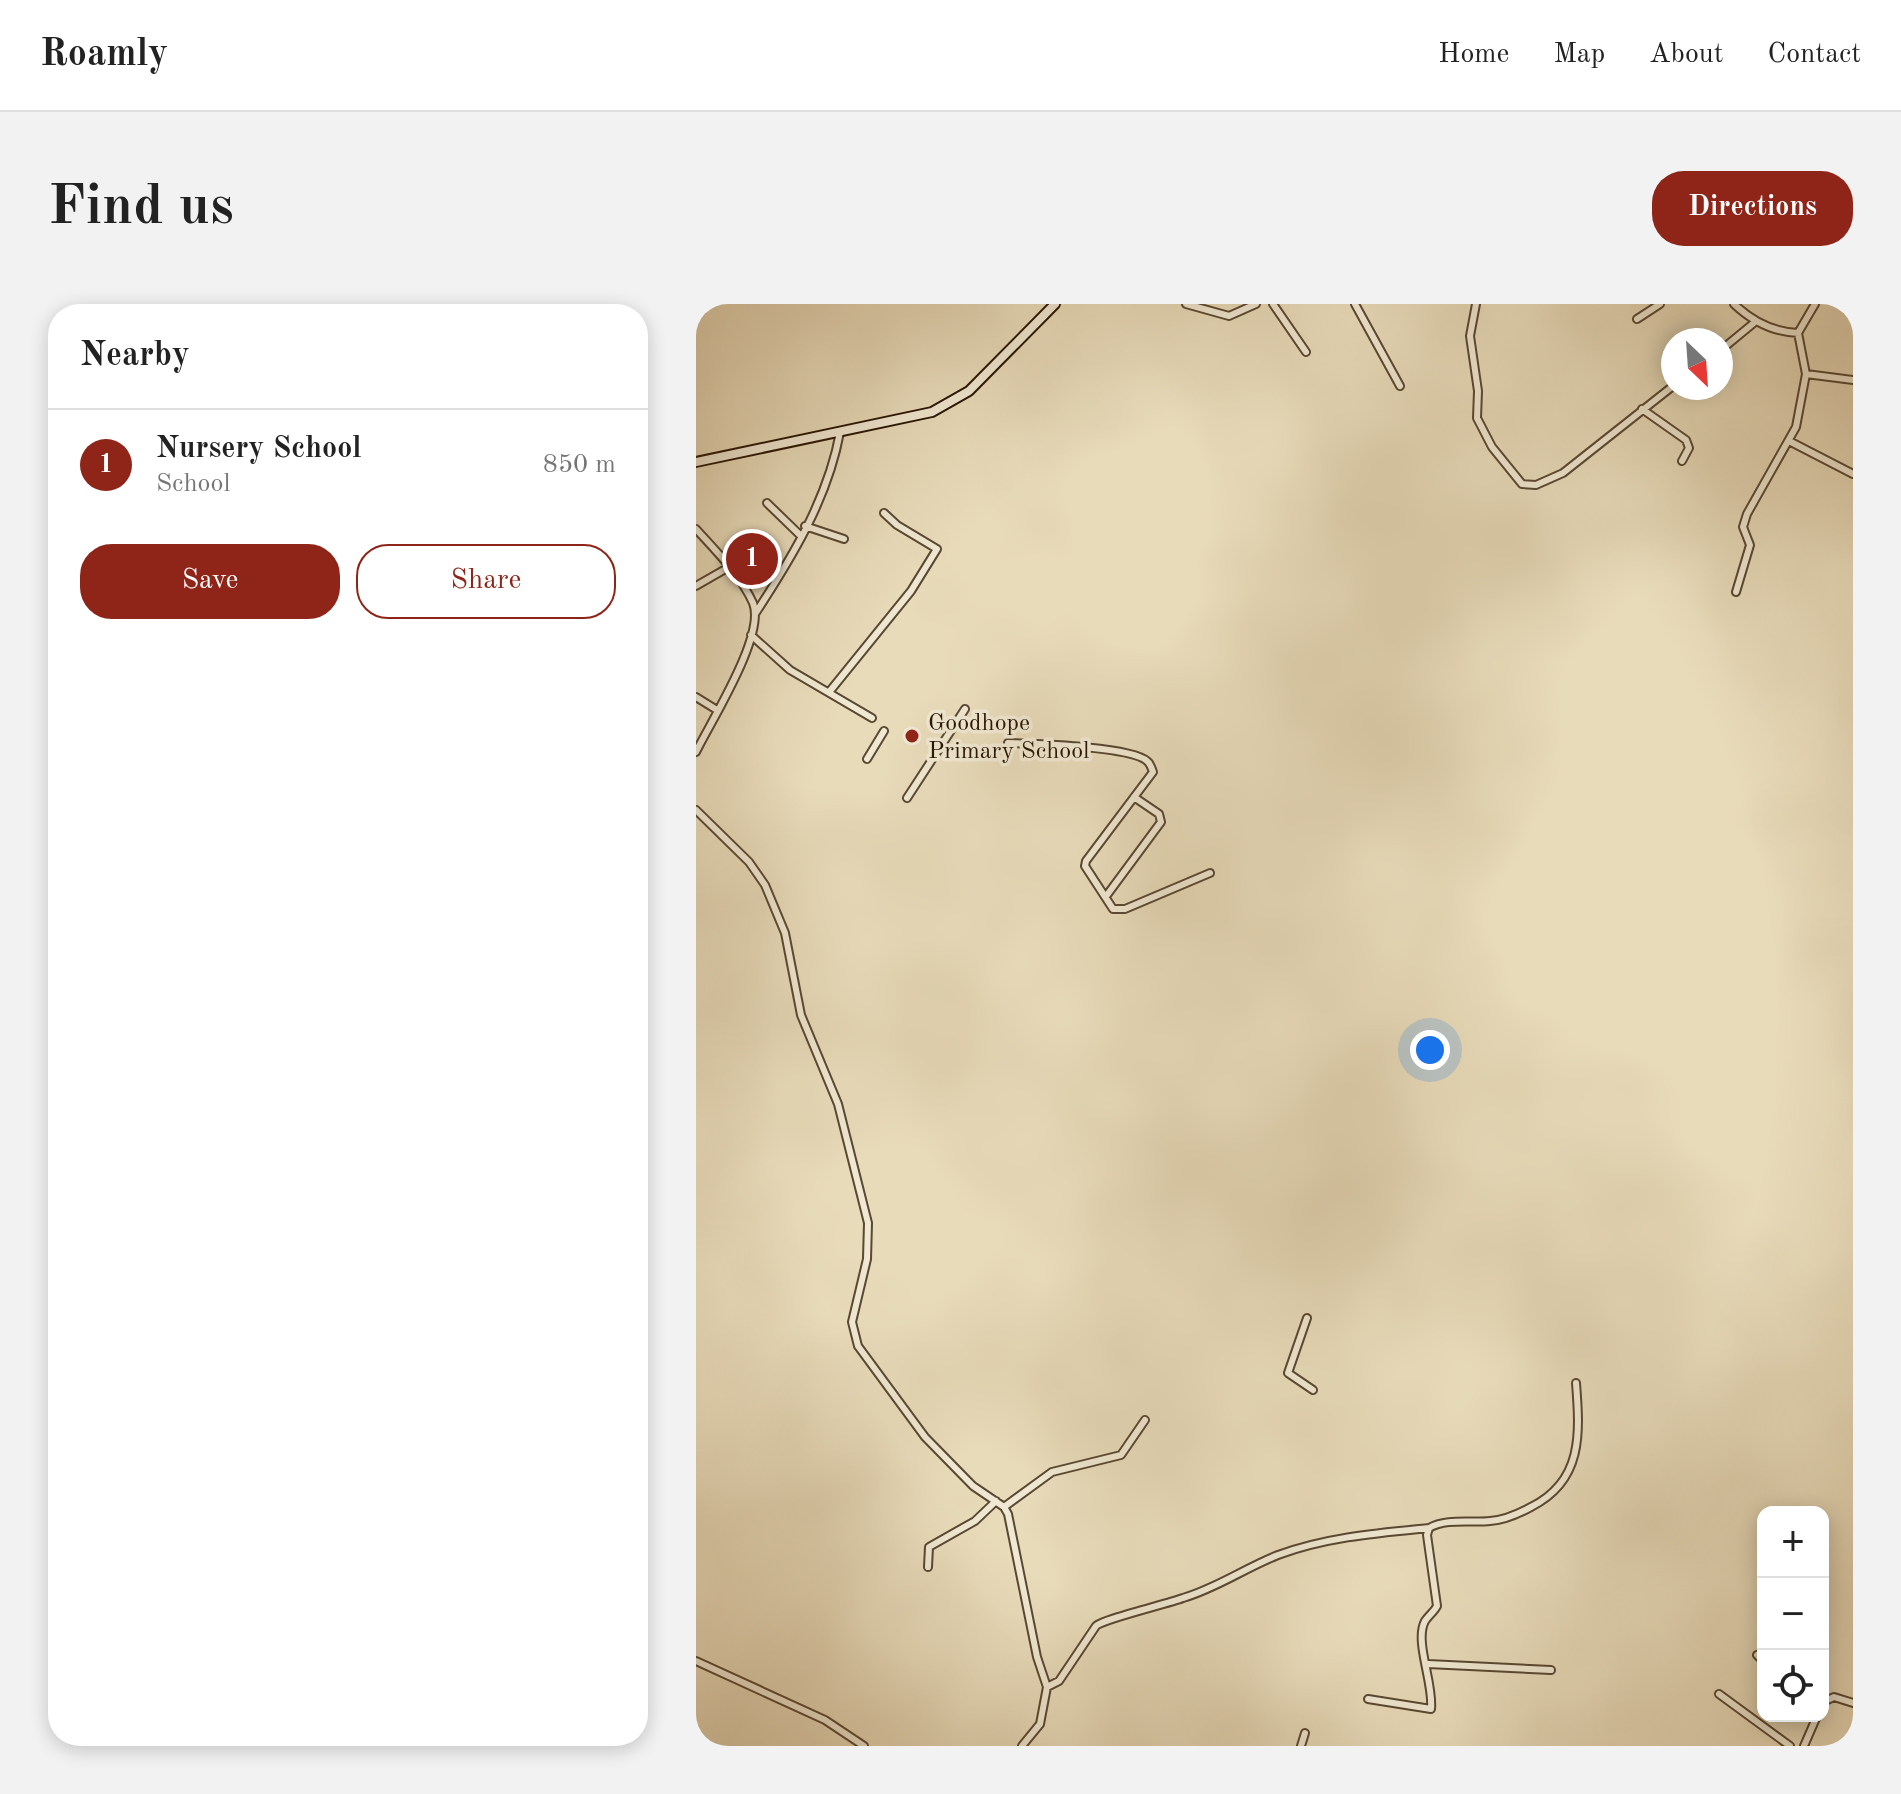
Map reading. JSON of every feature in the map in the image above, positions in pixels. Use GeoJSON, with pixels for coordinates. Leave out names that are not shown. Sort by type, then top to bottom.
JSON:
{"type":"FeatureCollection","features":[{"type":"Feature","properties":{"kind":"main road"},"geometry":{"type":"LineString","coordinates":[[696,462],[913,418],[951,402],[969,391],[1055,304]]}},
{"type":"Feature","properties":{"kind":"street"},"geometry":{"type":"LineString","coordinates":[[1186,304],[1229,316],[1256,304]]}},
{"type":"Feature","properties":{"kind":"street"},"geometry":{"type":"LineString","coordinates":[[1273,304],[1306,352]]}},
{"type":"Feature","properties":{"kind":"street"},"geometry":{"type":"LineString","coordinates":[[1355,304],[1400,386]]}},
{"type":"Feature","properties":{"kind":"street"},"geometry":{"type":"LineString","coordinates":[[1476,304],[1470,336],[1478,391],[1477,418],[1492,447],[1522,484],[1536,485],[1563,473],[1661,395]]}},
{"type":"Feature","properties":{"kind":"street"},"geometry":{"type":"LineString","coordinates":[[1637,319],[1660,304]]}},
{"type":"Feature","properties":{"kind":"street"},"geometry":{"type":"LineString","coordinates":[[1734,304],[1755,322],[1776,330],[1798,333]]}},
{"type":"Feature","properties":{"kind":"street"},"geometry":{"type":"LineString","coordinates":[[1736,592],[1750,545],[1743,527],[1747,514],[1764,479],[1791,442],[1806,374],[1798,333],[1815,304]]}},
{"type":"Feature","properties":{"kind":"street"},"geometry":{"type":"LineString","coordinates":[[1733,340],[1755,322]]}},
{"type":"Feature","properties":{"kind":"street"},"geometry":{"type":"LineString","coordinates":[[1806,374],[1853,380]]}},
{"type":"Feature","properties":{"kind":"street"},"geometry":{"type":"LineString","coordinates":[[1642,409],[1686,440],[1689,448],[1682,461]]}},
{"type":"Feature","properties":{"kind":"street"},"geometry":{"type":"LineString","coordinates":[[755,614],[783,576],[834,469],[840,432]]}},
{"type":"Feature","properties":{"kind":"street"},"geometry":{"type":"LineString","coordinates":[[1791,442],[1853,474]]}},
{"type":"Feature","properties":{"kind":"street"},"geometry":{"type":"LineString","coordinates":[[767,503],[801,536]]}},
{"type":"Feature","properties":{"kind":"street"},"geometry":{"type":"LineString","coordinates":[[830,691],[911,591],[937,549],[897,525],[884,513]]}},
{"type":"Feature","properties":{"kind":"street"},"geometry":{"type":"LineString","coordinates":[[805,526],[844,539]]}},
{"type":"Feature","properties":{"kind":"street"},"geometry":{"type":"LineString","coordinates":[[696,529],[729,567],[753,604],[755,614],[751,635],[696,752]]}},
{"type":"Feature","properties":{"kind":"street"},"geometry":{"type":"LineString","coordinates":[[696,586],[729,567]]}},
{"type":"Feature","properties":{"kind":"street"},"geometry":{"type":"LineString","coordinates":[[751,635],[790,670],[872,718]]}},
{"type":"Feature","properties":{"kind":"street"},"geometry":{"type":"LineString","coordinates":[[696,697],[717,710]]}},
{"type":"Feature","properties":{"kind":"street"},"geometry":{"type":"LineString","coordinates":[[907,798],[965,709]]}},
{"type":"Feature","properties":{"kind":"street"},"geometry":{"type":"LineString","coordinates":[[867,759],[884,731]]}},
{"type":"Feature","properties":{"kind":"street"},"geometry":{"type":"LineString","coordinates":[[1008,743],[1073,747],[1146,759],[1153,772],[1086,861],[1085,866],[1107,895],[1113,909],[1119,911],[1210,873]]}},
{"type":"Feature","properties":{"kind":"street"},"geometry":{"type":"LineString","coordinates":[[1107,895],[1161,822],[1159,814],[1134,797]]}},
{"type":"Feature","properties":{"kind":"street"},"geometry":{"type":"LineString","coordinates":[[696,810],[749,862],[765,885],[785,933],[801,1015],[838,1104],[868,1223],[867,1259],[852,1322],[858,1346],[925,1437],[973,1486],[1004,1507],[1013,1529],[1033,1636],[1047,1687],[1040,1724],[1022,1746]]}},
{"type":"Feature","properties":{"kind":"street"},"geometry":{"type":"LineString","coordinates":[[1307,1318],[1287,1370],[1289,1376],[1313,1390]]}},
{"type":"Feature","properties":{"kind":"street"},"geometry":{"type":"LineString","coordinates":[[1047,1687],[1059,1681],[1104,1619],[1139,1614],[1197,1594],[1302,1547],[1354,1535],[1429,1528],[1438,1523],[1503,1519],[1550,1496],[1575,1463],[1578,1450],[1576,1383]]}},
{"type":"Feature","properties":{"kind":"street"},"geometry":{"type":"LineString","coordinates":[[1004,1507],[1052,1472],[1121,1455],[1145,1420]]}},
{"type":"Feature","properties":{"kind":"street"},"geometry":{"type":"LineString","coordinates":[[928,1567],[929,1547],[975,1521],[996,1501]]}},
{"type":"Feature","properties":{"kind":"street"},"geometry":{"type":"LineString","coordinates":[[1368,1699],[1429,1710],[1432,1705],[1422,1636],[1437,1600],[1427,1535],[1429,1528]]}},
{"type":"Feature","properties":{"kind":"street"},"geometry":{"type":"LineString","coordinates":[[696,1661],[825,1720],[864,1746]]}},
{"type":"Feature","properties":{"kind":"street"},"geometry":{"type":"LineString","coordinates":[[1428,1664],[1551,1670]]}},
{"type":"Feature","properties":{"kind":"street"},"geometry":{"type":"LineString","coordinates":[[1719,1694],[1790,1746]]}},
{"type":"Feature","properties":{"kind":"street"},"geometry":{"type":"LineString","coordinates":[[1829,1699],[1853,1703]]}},
{"type":"Feature","properties":{"kind":"street"},"geometry":{"type":"LineString","coordinates":[[1804,1746],[1814,1722]]}},
{"type":"Feature","properties":{"kind":"street"},"geometry":{"type":"LineString","coordinates":[[1301,1746],[1305,1733]]}},
{"type":"Feature","properties":{"kind":"place","name":"Nursery School"},"geometry":{"type":"Point","coordinates":[752,559]}},
{"type":"Feature","properties":{"kind":"place","name":"Goodhope Primary School"},"geometry":{"type":"Point","coordinates":[912,736]}}]}
